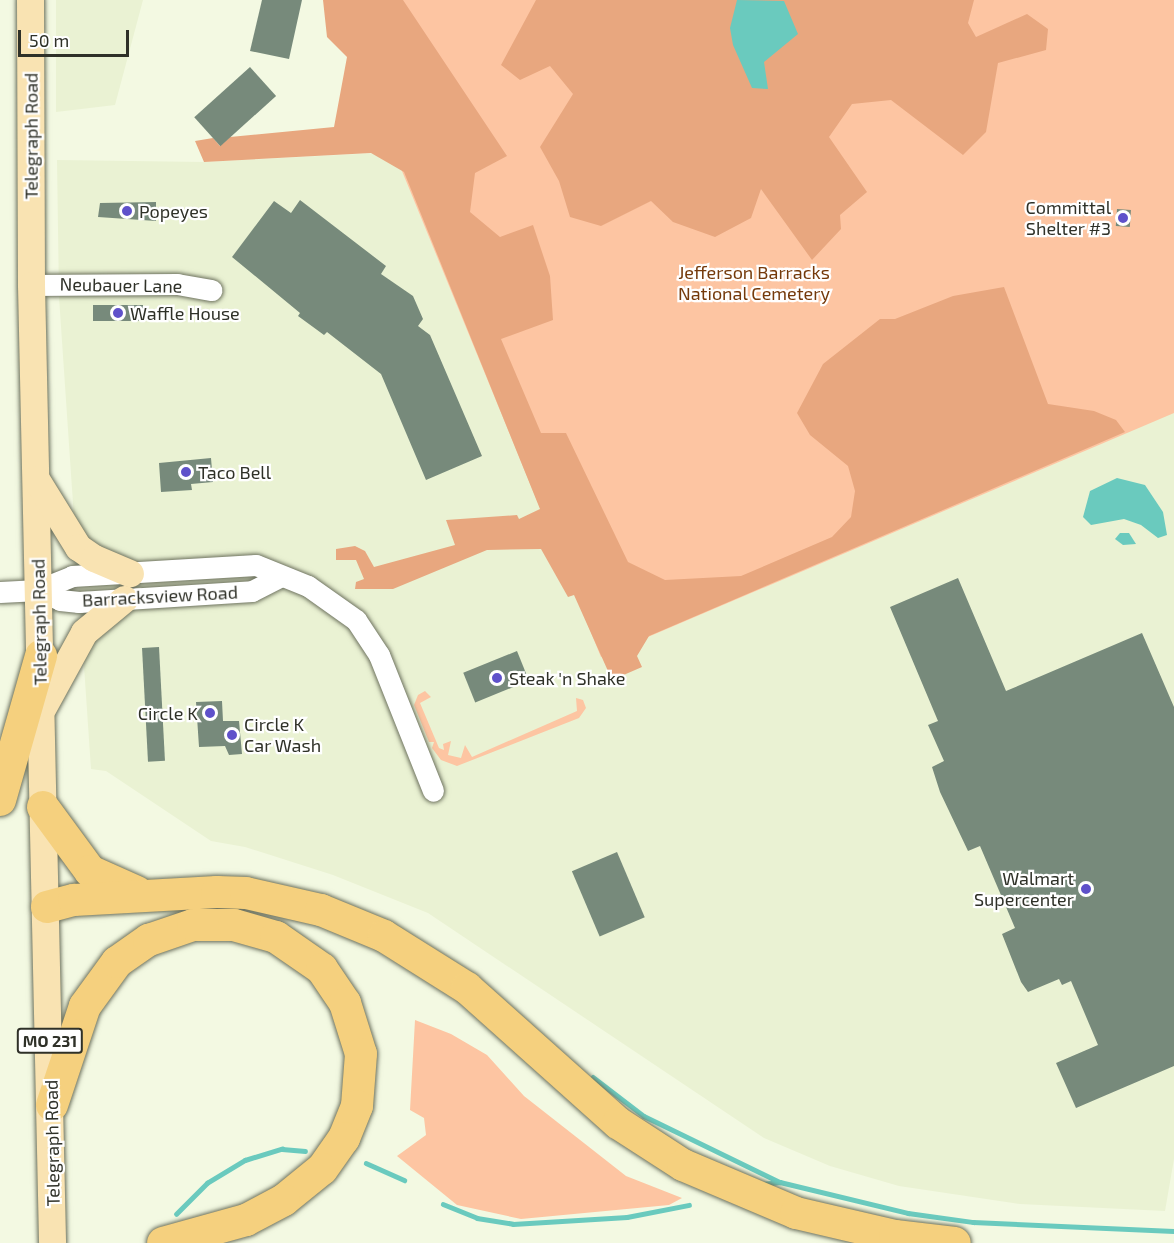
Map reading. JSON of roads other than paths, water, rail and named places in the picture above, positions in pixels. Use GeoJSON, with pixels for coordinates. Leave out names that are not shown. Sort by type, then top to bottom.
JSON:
{"type":"FeatureCollection","features":[{"type":"Feature","properties":{"kind":"highway"},"geometry":{"type":"LineString","coordinates":[[0,800],[40,656]]}},
{"type":"Feature","properties":{"kind":"highway"},"geometry":{"type":"LineString","coordinates":[[43,807],[90,872],[108,882],[149,897]]}},
{"type":"Feature","properties":{"kind":"highway"},"geometry":{"type":"LineString","coordinates":[[47,907],[74,900],[246,893],[321,910],[356,924],[415,953],[467,988],[618,1123],[683,1165],[796,1213],[895,1236],[955,1243]]}},
{"type":"Feature","properties":{"kind":"highway"},"geometry":{"type":"LineString","coordinates":[[52,1105],[70,1045],[90,998],[117,962],[149,940],[193,925],[234,925],[276,937],[322,969],[345,1003],[361,1054],[357,1106],[344,1138],[322,1169],[284,1200],[223,1228],[163,1243]]}},
{"type":"Feature","properties":{"kind":"main road","name":"Telegraph Road"},"geometry":{"type":"LineString","coordinates":[[30,0],[31,285],[52,1105],[52,1243]]}},
{"type":"Feature","properties":{"kind":"main road"},"geometry":{"type":"LineString","coordinates":[[36,478],[78,547],[94,558],[130,573]]}},
{"type":"Feature","properties":{"kind":"main road"},"geometry":{"type":"LineString","coordinates":[[41,711],[84,632],[124,599]]}},
{"type":"Feature","properties":{"kind":"street","name":"Neubauer Lane"},"geometry":{"type":"LineString","coordinates":[[31,285],[177,284],[211,290]]}},
{"type":"Feature","properties":{"kind":"street","name":"Barracksview Road"},"geometry":{"type":"LineString","coordinates":[[0,592],[39,590],[72,576],[256,565],[308,586],[356,620],[379,656],[433,792]]}},
{"type":"Feature","properties":{"kind":"street","name":"Barracksview Road"},"geometry":{"type":"LineString","coordinates":[[39,590],[60,600],[79,602],[252,591],[281,576]]}},
{"type":"Feature","properties":{"kind":"water"},"geometry":{"type":"Polygon","coordinates":[[[737,0],[784,1],[798,34],[764,62],[768,89],[752,88],[733,45],[730,28],[737,0]]]}},
{"type":"Feature","properties":{"kind":"water"},"geometry":{"type":"Polygon","coordinates":[[[1117,478],[1145,485],[1163,512],[1167,535],[1158,538],[1141,525],[1124,519],[1091,525],[1083,517],[1090,491],[1117,478]]]}},
{"type":"Feature","properties":{"kind":"water"},"geometry":{"type":"Polygon","coordinates":[[[1120,533],[1129,533],[1136,544],[1123,545],[1115,539],[1120,533]]]}},
{"type":"Feature","properties":{"kind":"waterway"},"geometry":{"type":"LineString","coordinates":[[593,1077],[644,1116],[780,1182]]}},
{"type":"Feature","properties":{"kind":"waterway"},"geometry":{"type":"LineString","coordinates":[[176,1214],[207,1183],[245,1160],[282,1149],[305,1151]]}},
{"type":"Feature","properties":{"kind":"waterway"},"geometry":{"type":"LineString","coordinates":[[366,1163],[404,1180]]}},
{"type":"Feature","properties":{"kind":"waterway"},"geometry":{"type":"LineString","coordinates":[[762,1184],[780,1182],[908,1213],[973,1222],[1174,1231]]}},
{"type":"Feature","properties":{"kind":"waterway"},"geometry":{"type":"LineString","coordinates":[[443,1204],[477,1218],[513,1224],[627,1217],[689,1205]]}},
{"type":"Feature","properties":{"kind":"place","name":"Popeyes"},"geometry":{"type":"Point","coordinates":[127,211]}},
{"type":"Feature","properties":{"kind":"place","name":"Committal Shelter #3"},"geometry":{"type":"Point","coordinates":[1123,218]}},
{"type":"Feature","properties":{"kind":"place","name":"Waffle House"},"geometry":{"type":"Point","coordinates":[118,313]}},
{"type":"Feature","properties":{"kind":"place","name":"Taco Bell"},"geometry":{"type":"Point","coordinates":[186,472]}},
{"type":"Feature","properties":{"kind":"place","name":"Steak 'n Shake"},"geometry":{"type":"Point","coordinates":[497,678]}},
{"type":"Feature","properties":{"kind":"place","name":"Circle K"},"geometry":{"type":"Point","coordinates":[210,713]}},
{"type":"Feature","properties":{"kind":"place","name":"Circle K Car Wash"},"geometry":{"type":"Point","coordinates":[232,735]}},
{"type":"Feature","properties":{"kind":"place","name":"Walmart Supercenter"},"geometry":{"type":"Point","coordinates":[1086,889]}},
{"type":"Feature","properties":{"kind":"park label","name":"Jefferson Barracks National Cemetery"},"geometry":{"type":"Point","coordinates":[754,283]}}]}
